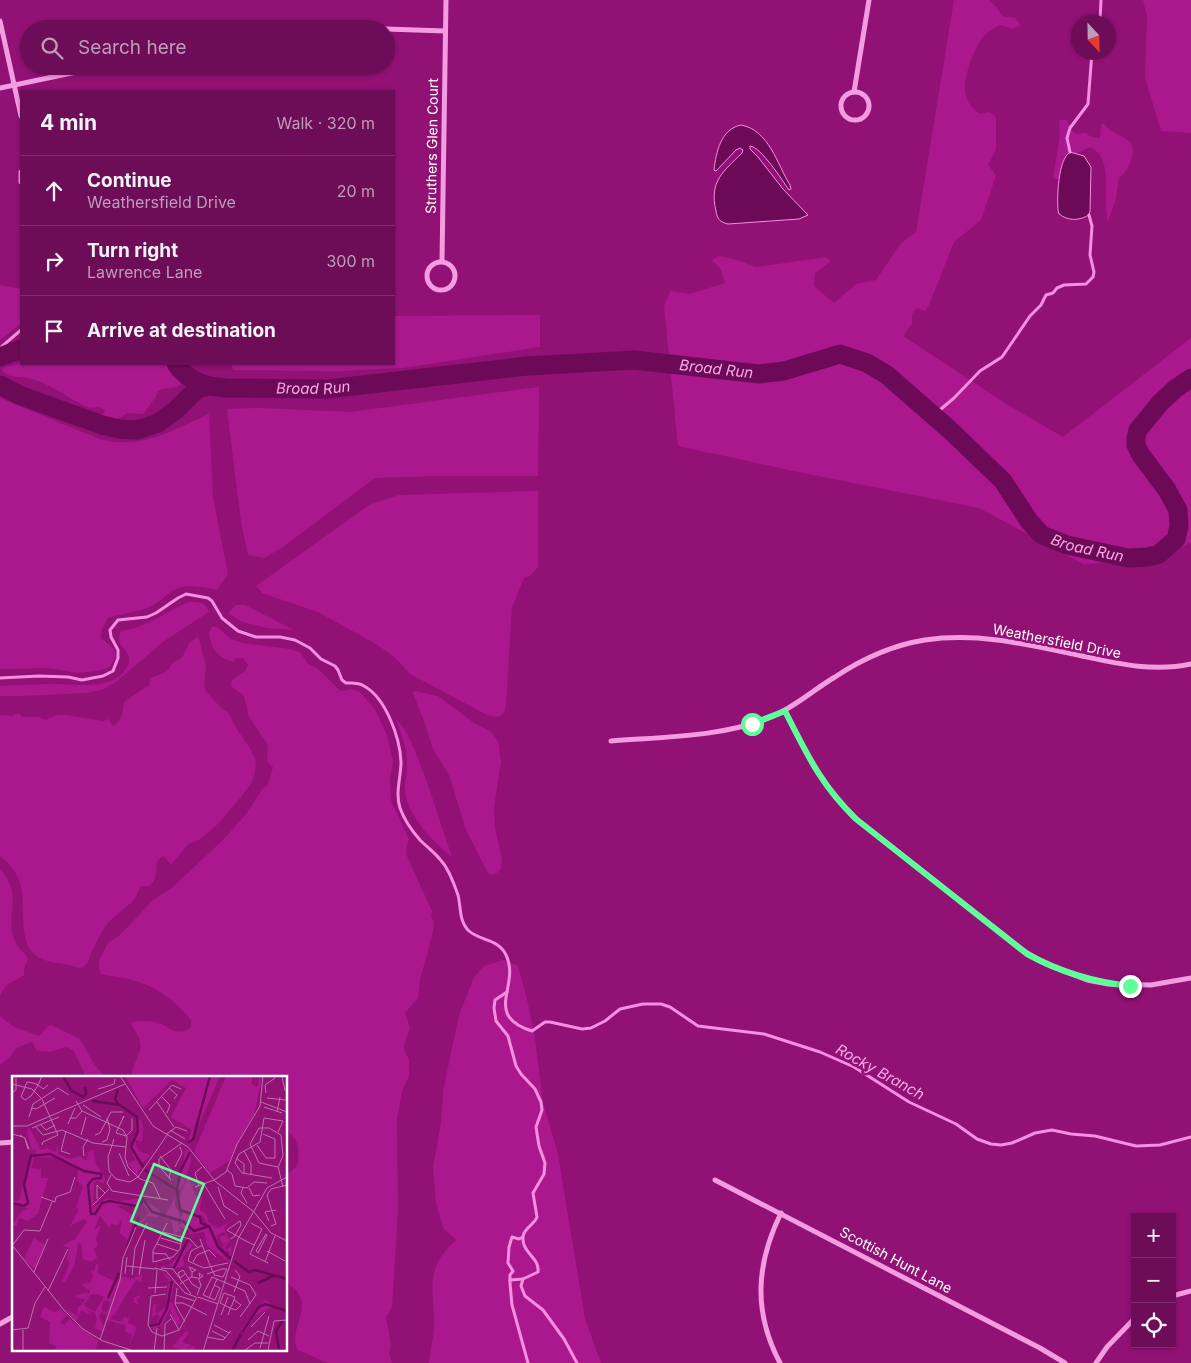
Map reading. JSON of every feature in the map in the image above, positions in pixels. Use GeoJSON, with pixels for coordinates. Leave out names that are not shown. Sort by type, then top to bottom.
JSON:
{"type":"FeatureCollection","features":[{"type":"Feature","properties":{"kind":"street","name":"Struthers Glen Court"},"geometry":{"type":"LineString","coordinates":[[442,262],[446,0]]}},
{"type":"Feature","properties":{"kind":"street"},"geometry":{"type":"LineString","coordinates":[[854,92],[869,0]]}},
{"type":"Feature","properties":{"kind":"street"},"geometry":{"type":"LineString","coordinates":[[0,21],[20,112]]}},
{"type":"Feature","properties":{"kind":"street"},"geometry":{"type":"LineString","coordinates":[[395,30],[445,31]]}},
{"type":"Feature","properties":{"kind":"street"},"geometry":{"type":"LineString","coordinates":[[0,88],[64,75]]}},
{"type":"Feature","properties":{"kind":"street"},"geometry":{"type":"LineString","coordinates":[[854,92],[864,95],[869,103],[868,112],[865,116],[851,120],[843,115],[840,106],[846,94],[854,92]]}},
{"type":"Feature","properties":{"kind":"street"},"geometry":{"type":"LineString","coordinates":[[442,262],[453,268],[455,276],[449,288],[440,290],[429,284],[426,275],[433,264],[442,262]]}},
{"type":"Feature","properties":{"kind":"street","name":"Weathersfield Drive"},"geometry":{"type":"LineString","coordinates":[[611,741],[730,730],[752,724],[785,711],[833,677],[876,654],[924,640],[950,637],[1002,640],[1122,665],[1147,668],[1164,668],[1191,664]]}},
{"type":"Feature","properties":{"kind":"street"},"geometry":{"type":"LineString","coordinates":[[785,711],[816,772],[840,803],[863,825],[1027,954],[1066,973],[1108,984],[1151,985],[1191,978]]}},
{"type":"Feature","properties":{"kind":"street","name":"Scottish Hunt Lane"},"geometry":{"type":"LineString","coordinates":[[716,1180],[1040,1348],[1065,1363]]}},
{"type":"Feature","properties":{"kind":"street"},"geometry":{"type":"LineString","coordinates":[[780,1363],[765,1330],[760,1287],[766,1248],[781,1213]]}},
{"type":"Feature","properties":{"kind":"street"},"geometry":{"type":"LineString","coordinates":[[1176,1295],[1191,1291]]}},
{"type":"Feature","properties":{"kind":"street"},"geometry":{"type":"LineString","coordinates":[[0,1324],[12,1317]]}},
{"type":"Feature","properties":{"kind":"street"},"geometry":{"type":"LineString","coordinates":[[1096,1363],[1112,1342],[1131,1322]]}},
{"type":"Feature","properties":{"kind":"street"},"geometry":{"type":"LineString","coordinates":[[119,1350],[127,1363]]}},
{"type":"Feature","properties":{"kind":"shaded area"},"geometry":{"type":"Polygon","coordinates":[[[954,0],[989,0],[1002,16],[1015,18],[1021,25],[1013,29],[1000,25],[989,31],[982,39],[970,63],[965,82],[968,102],[980,114],[990,112],[996,117],[996,149],[988,165],[996,175],[981,220],[954,242],[929,305],[925,311],[917,308],[912,314],[912,324],[903,336],[1008,405],[1063,437],[1191,338],[1191,542],[1157,560],[1083,564],[979,508],[678,446],[664,306],[670,291],[689,294],[725,283],[721,270],[712,260],[718,256],[734,259],[756,267],[826,257],[831,261],[815,273],[814,286],[834,303],[856,284],[876,280],[901,243],[916,232],[954,0]]]}},
{"type":"Feature","properties":{"kind":"shaded area"},"geometry":{"type":"Polygon","coordinates":[[[1143,0],[1191,0],[1191,133],[1161,131],[1145,77],[1147,16],[1143,0]]]}},
{"type":"Feature","properties":{"kind":"shaded area"},"geometry":{"type":"Polygon","coordinates":[[[1059,120],[1067,120],[1072,131],[1077,134],[1085,133],[1092,137],[1100,138],[1101,124],[1104,123],[1107,128],[1128,140],[1131,144],[1133,150],[1132,157],[1127,169],[1119,178],[1116,198],[1108,222],[1105,170],[1103,160],[1098,152],[1090,147],[1076,154],[1070,152],[1062,163],[1060,179],[1053,177],[1060,136],[1059,120]]]}},
{"type":"Feature","properties":{"kind":"shaded area"},"geometry":{"type":"Polygon","coordinates":[[[741,125],[751,128],[759,134],[771,149],[790,185],[791,189],[789,190],[760,152],[750,146],[750,149],[783,189],[808,215],[799,219],[728,224],[718,218],[714,201],[716,184],[743,150],[740,148],[736,150],[716,171],[714,170],[716,156],[724,136],[734,127],[741,125]]]}},
{"type":"Feature","properties":{"kind":"shaded area"},"geometry":{"type":"Polygon","coordinates":[[[1070,152],[1084,156],[1091,167],[1089,215],[1077,219],[1062,216],[1058,210],[1058,188],[1061,170],[1066,156],[1070,152]]]}},
{"type":"Feature","properties":{"kind":"shaded area"},"geometry":{"type":"Polygon","coordinates":[[[0,285],[20,289],[20,325],[0,340],[0,285]]]}},
{"type":"Feature","properties":{"kind":"shaded area"},"geometry":{"type":"Polygon","coordinates":[[[540,315],[540,347],[403,368],[337,371],[233,370],[231,365],[395,365],[395,316],[540,315]]]}},
{"type":"Feature","properties":{"kind":"shaded area"},"geometry":{"type":"Polygon","coordinates":[[[20,363],[20,365],[169,365],[172,376],[178,377],[183,381],[178,386],[158,391],[143,414],[127,413],[118,418],[108,420],[102,417],[105,410],[98,407],[90,408],[40,382],[5,374],[2,371],[5,367],[20,363]]]}},
{"type":"Feature","properties":{"kind":"shaded area"},"geometry":{"type":"Polygon","coordinates":[[[539,387],[538,476],[375,478],[283,547],[264,558],[248,555],[241,522],[227,409],[260,408],[350,412],[539,387]]]}},
{"type":"Feature","properties":{"kind":"shaded area"},"geometry":{"type":"Polygon","coordinates":[[[0,398],[102,440],[117,442],[144,440],[170,432],[209,414],[213,497],[228,574],[217,590],[194,586],[177,588],[150,607],[108,618],[102,629],[101,638],[114,649],[116,656],[110,667],[98,671],[77,673],[49,668],[0,669],[0,398]]]}},
{"type":"Feature","properties":{"kind":"shaded area"},"geometry":{"type":"Polygon","coordinates":[[[538,491],[538,567],[531,575],[524,578],[512,607],[506,705],[504,713],[499,717],[487,715],[410,674],[393,656],[376,644],[318,612],[262,593],[256,586],[369,505],[399,495],[538,491]]]}},
{"type":"Feature","properties":{"kind":"shaded area"},"geometry":{"type":"Polygon","coordinates":[[[190,602],[204,604],[209,612],[164,641],[116,682],[104,689],[87,693],[0,696],[0,686],[93,685],[114,680],[122,674],[129,660],[129,655],[119,641],[121,631],[140,626],[190,602]]]}},
{"type":"Feature","properties":{"kind":"shaded area"},"geometry":{"type":"Polygon","coordinates":[[[236,605],[245,605],[294,630],[267,628],[242,622],[228,613],[236,605]]]}},
{"type":"Feature","properties":{"kind":"shaded area"},"geometry":{"type":"Polygon","coordinates":[[[212,627],[217,627],[231,639],[243,643],[300,652],[308,664],[317,668],[339,690],[350,689],[359,691],[375,709],[387,735],[393,762],[390,779],[391,801],[409,839],[406,854],[432,911],[431,916],[434,922],[432,936],[420,980],[418,998],[405,1013],[410,1028],[404,1045],[405,1053],[409,1059],[409,1076],[402,1091],[397,1119],[398,1210],[392,1307],[386,1317],[391,1345],[389,1354],[392,1363],[328,1363],[298,1350],[295,1337],[302,1302],[299,1294],[288,1283],[288,1173],[297,1166],[299,1150],[294,1138],[288,1131],[288,1076],[132,1076],[133,1067],[141,1046],[137,1033],[130,1023],[154,1022],[181,1032],[191,1028],[191,1020],[164,994],[148,985],[122,977],[101,974],[99,969],[99,961],[108,943],[121,934],[153,900],[173,887],[225,838],[246,814],[263,788],[268,785],[273,767],[267,761],[268,745],[249,717],[244,696],[231,686],[232,680],[245,671],[248,665],[243,658],[236,658],[234,662],[219,655],[211,643],[209,632],[212,627]]]}},
{"type":"Feature","properties":{"kind":"shaded area"},"geometry":{"type":"Polygon","coordinates":[[[197,637],[206,666],[204,685],[206,691],[222,709],[228,712],[256,761],[252,782],[219,823],[199,840],[188,844],[171,865],[164,856],[158,860],[155,879],[150,886],[140,886],[138,893],[131,903],[112,918],[100,935],[84,967],[80,968],[38,957],[31,951],[24,932],[23,899],[19,880],[11,867],[0,856],[0,715],[12,716],[19,713],[22,717],[38,717],[46,720],[57,715],[103,721],[109,719],[113,726],[120,719],[124,702],[149,685],[151,678],[167,671],[173,663],[182,658],[189,643],[197,637]]]}},
{"type":"Feature","properties":{"kind":"shaded area"},"geometry":{"type":"Polygon","coordinates":[[[414,691],[438,696],[474,723],[490,731],[498,741],[501,762],[494,808],[495,828],[502,860],[501,868],[497,873],[492,875],[488,873],[466,830],[449,775],[433,749],[413,693],[414,691]]]}},
{"type":"Feature","properties":{"kind":"shaded area"},"geometry":{"type":"Polygon","coordinates":[[[396,720],[403,728],[419,762],[453,858],[423,829],[407,802],[405,793],[406,751],[396,720]]]}},
{"type":"Feature","properties":{"kind":"shaded area"},"geometry":{"type":"Polygon","coordinates":[[[0,869],[8,879],[12,889],[12,933],[17,945],[28,958],[24,975],[8,984],[0,996],[0,869]]]}},
{"type":"Feature","properties":{"kind":"shaded area"},"geometry":{"type":"Polygon","coordinates":[[[504,960],[518,966],[526,995],[534,1031],[543,1103],[558,1154],[585,1319],[601,1363],[429,1363],[434,1329],[433,1279],[439,1260],[456,1240],[443,1228],[436,1203],[433,1167],[441,1123],[443,1091],[459,1015],[474,977],[484,966],[504,960]]]}},
{"type":"Feature","properties":{"kind":"shaded area"},"geometry":{"type":"Polygon","coordinates":[[[0,1016],[14,1027],[39,1036],[51,1025],[80,1039],[94,1064],[104,1076],[86,1076],[74,1051],[67,1047],[49,1052],[37,1051],[32,1042],[16,1048],[9,1058],[0,1065],[0,1016]]]}},
{"type":"Feature","properties":{"kind":"waterway"},"geometry":{"type":"LineString","coordinates":[[1100,15],[1101,0]]}},
{"type":"Feature","properties":{"kind":"waterway"},"geometry":{"type":"LineString","coordinates":[[1070,152],[1067,138],[1070,128],[1088,104],[1091,60]]}},
{"type":"Feature","properties":{"kind":"waterway"},"geometry":{"type":"LineString","coordinates":[[934,415],[954,398],[980,371],[1002,357],[1030,316],[1041,305],[1046,295],[1053,293],[1057,288],[1064,285],[1086,284],[1093,277],[1094,272],[1090,255],[1092,226],[1089,215]]}},
{"type":"Feature","properties":{"kind":"waterway"},"geometry":{"type":"LineString","coordinates":[[0,348],[20,331]]}},
{"type":"Feature","properties":{"kind":"waterway"},"geometry":{"type":"LineString","coordinates":[[0,357],[20,349]]}},
{"type":"Feature","properties":{"kind":"waterway","name":"Broad Run"},"geometry":{"type":"LineString","coordinates":[[0,385],[19,395],[102,425],[119,429],[137,430],[158,423],[176,410],[197,389],[209,386],[226,388],[327,389],[527,366],[634,360],[759,374],[784,371],[840,354],[867,363],[887,375],[951,431],[1003,481],[1029,521],[1042,535],[1067,545],[1128,558],[1159,554],[1176,539],[1179,526],[1178,510],[1167,490],[1141,455],[1136,445],[1136,438],[1138,430],[1160,403],[1191,378]]}},
{"type":"Feature","properties":{"kind":"waterway"},"geometry":{"type":"LineString","coordinates":[[177,365],[190,378],[209,386]]}},
{"type":"Feature","properties":{"kind":"waterway","name":"Rocky Branch"},"geometry":{"type":"LineString","coordinates":[[0,678],[39,676],[68,677],[82,680],[103,676],[113,671],[118,658],[118,650],[111,637],[110,630],[118,620],[147,617],[186,594],[208,598],[212,601],[222,618],[238,631],[256,637],[280,637],[295,640],[310,648],[321,659],[335,666],[342,680],[346,683],[362,685],[379,700],[395,731],[400,752],[401,762],[398,791],[400,808],[408,825],[445,866],[458,895],[463,923],[473,934],[499,946],[506,955],[509,967],[506,1008],[509,1017],[517,1024],[532,1031],[545,1022],[582,1029],[591,1028],[605,1021],[620,1009],[643,1004],[661,1004],[670,1007],[698,1026],[764,1034],[820,1052],[854,1067],[909,1102],[956,1124],[977,1139],[991,1144],[1012,1143],[1035,1133],[1052,1130],[1095,1136],[1136,1146],[1160,1145],[1191,1137]]}},
{"type":"Feature","properties":{"kind":"waterway"},"geometry":{"type":"LineString","coordinates":[[507,992],[495,1000],[496,1021],[508,1036],[516,1066],[535,1089],[541,1102],[542,1110],[536,1127],[539,1146],[545,1163],[544,1174],[533,1193],[537,1217],[523,1236],[525,1247],[536,1262],[538,1272],[523,1279],[521,1286],[525,1296],[543,1310],[564,1339],[577,1363]]}},
{"type":"Feature","properties":{"kind":"waterway"},"geometry":{"type":"LineString","coordinates":[[510,1280],[510,1275],[513,1271],[508,1263],[512,1237],[519,1239],[523,1237]]}},
{"type":"Feature","properties":{"kind":"waterway"},"geometry":{"type":"LineString","coordinates":[[523,1279],[510,1280],[510,1283],[512,1305],[528,1363]]}},
{"type":"Feature","properties":{"kind":"route"},"geometry":{"type":"LineString","coordinates":[[752,724],[785,711],[816,772],[828,790],[840,803],[856,819],[1027,954],[1066,973],[1087,980],[1130,986]]}}]}
